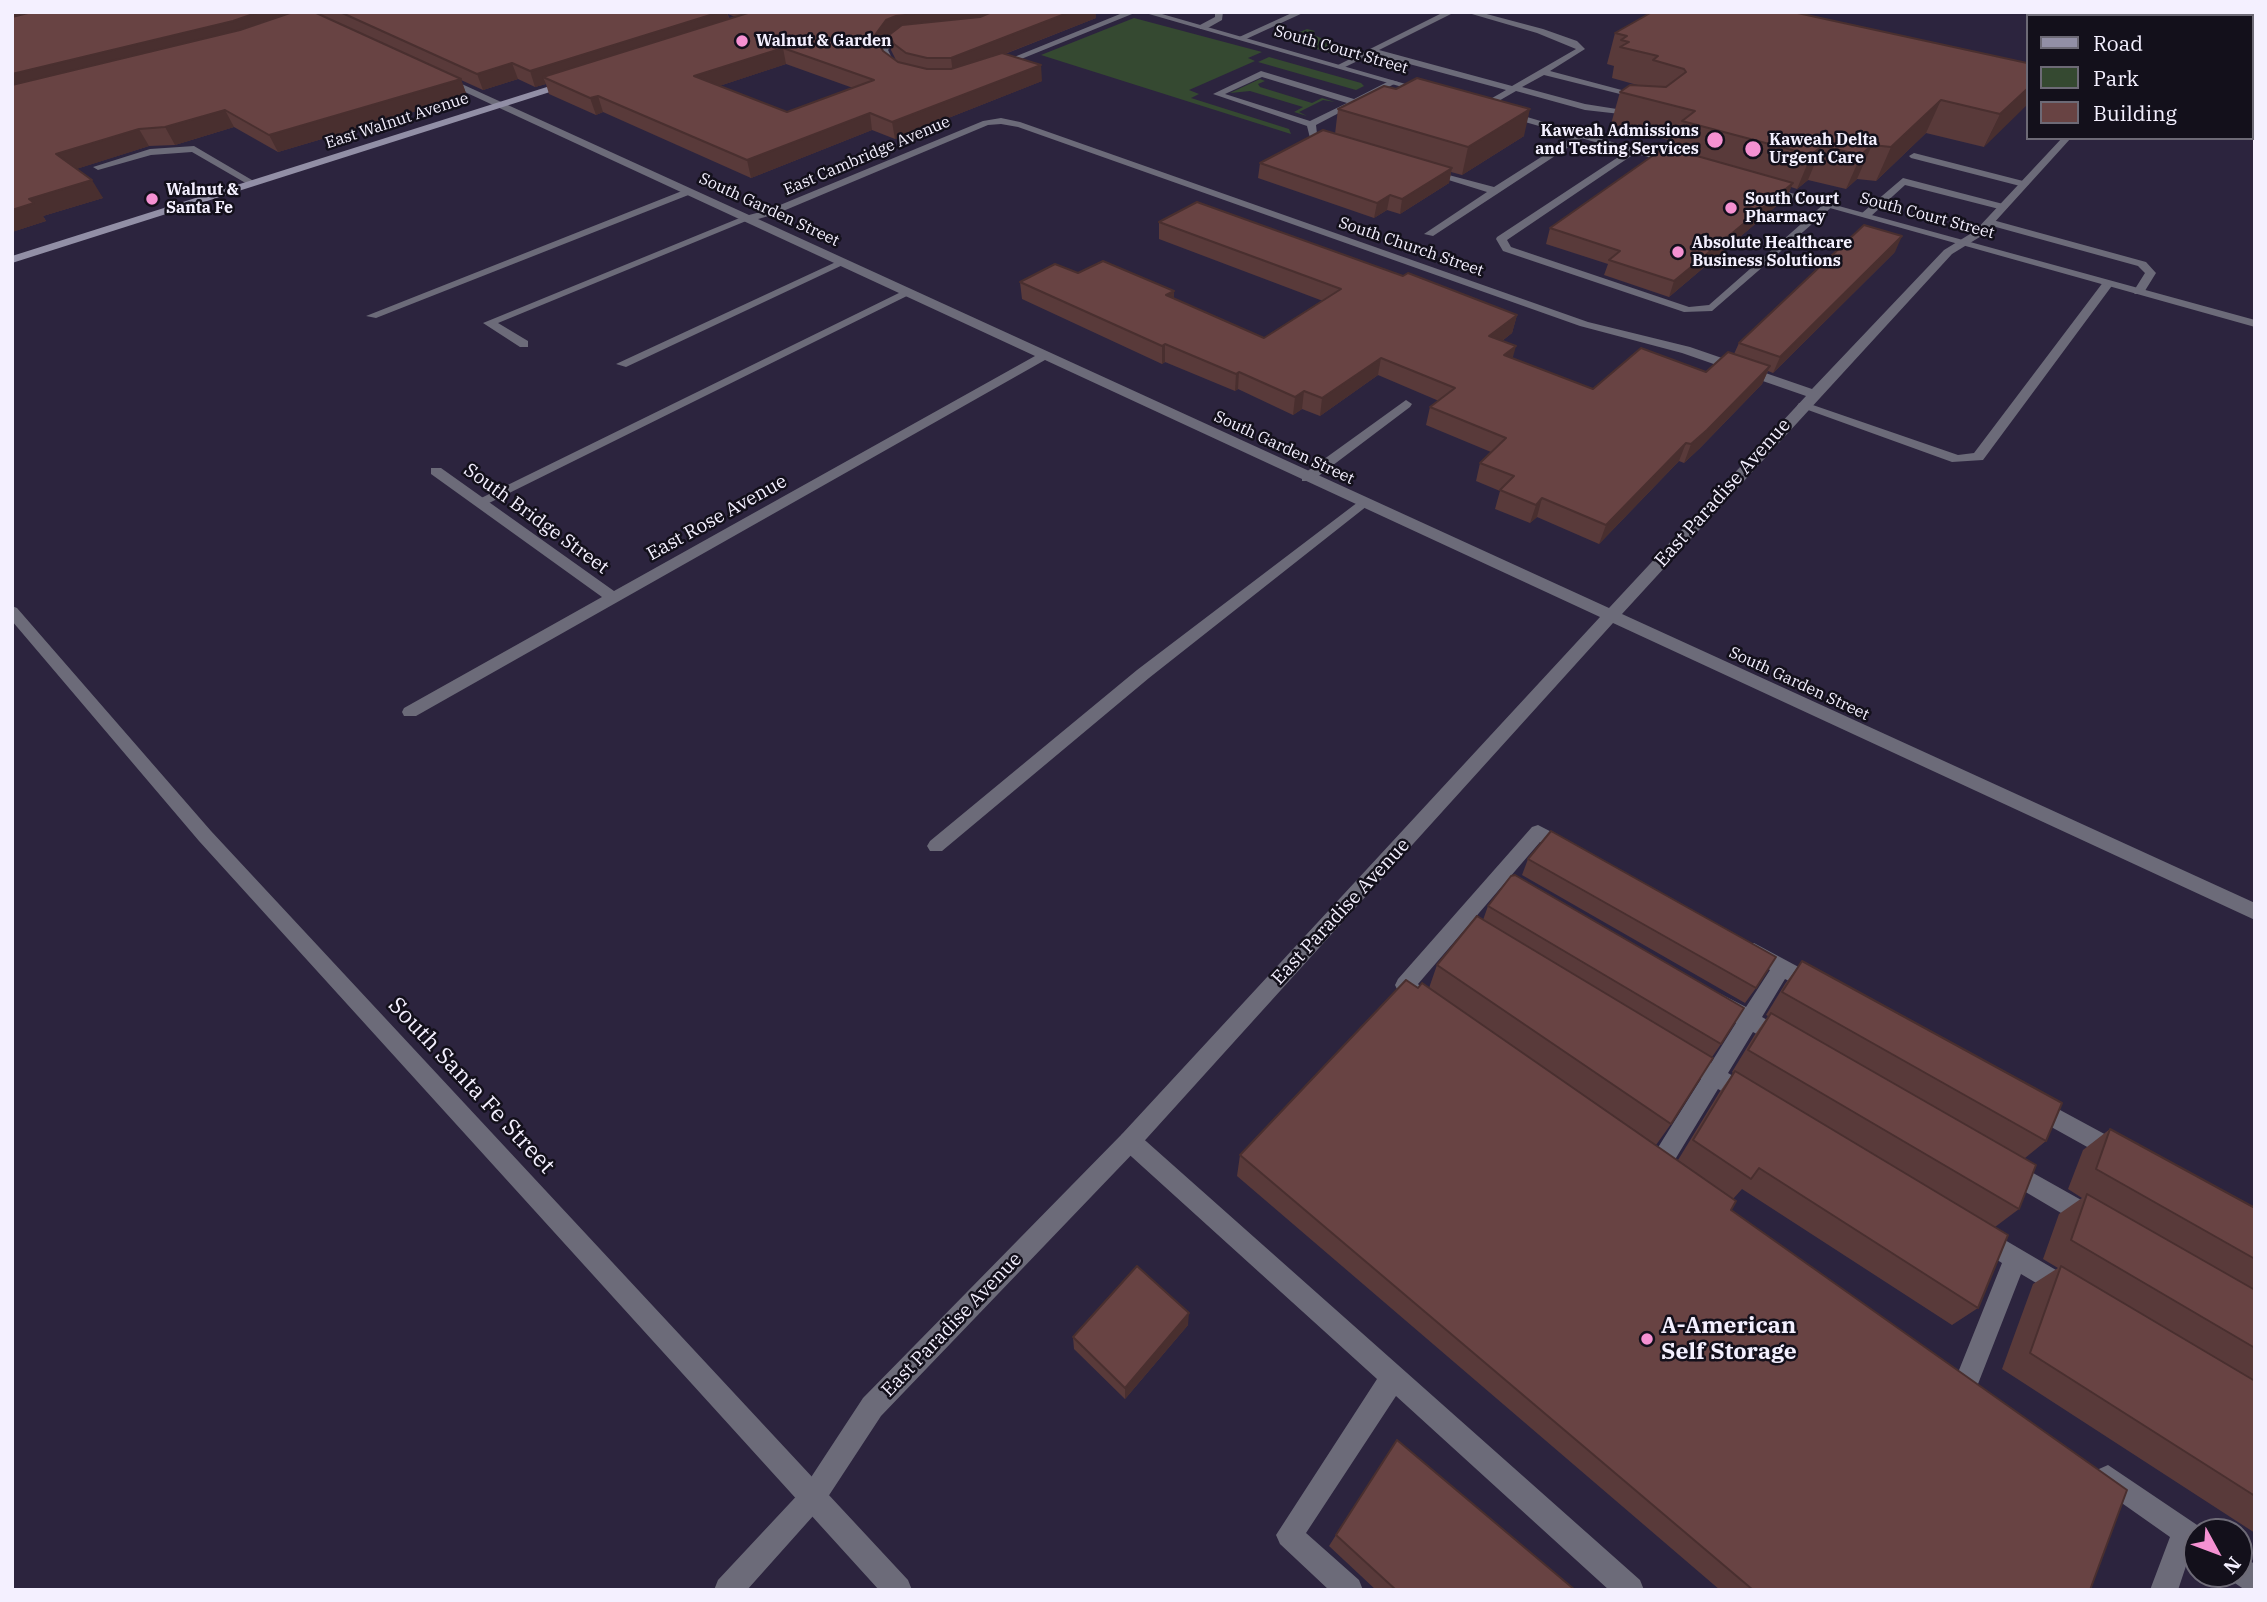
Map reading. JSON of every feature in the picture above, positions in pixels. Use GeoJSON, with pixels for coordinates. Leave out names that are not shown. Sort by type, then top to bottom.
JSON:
{"type":"FeatureCollection","features":[{"type":"Feature","properties":{"kind":"main road","name":"East Walnut Avenue"},"geometry":{"type":"LineString","coordinates":[[12,260],[578,80]]}},
{"type":"Feature","properties":{"kind":"street"},"geometry":{"type":"LineString","coordinates":[[987,69],[1133,12]]}},
{"type":"Feature","properties":{"kind":"street","name":"South Court Street"},"geometry":{"type":"LineString","coordinates":[[1146,12],[1432,92]]}},
{"type":"Feature","properties":{"kind":"street"},"geometry":{"type":"LineString","coordinates":[[1203,27],[1219,15],[1231,12]]}},
{"type":"Feature","properties":{"kind":"street"},"geometry":{"type":"LineString","coordinates":[[1241,38],[1301,12]]}},
{"type":"Feature","properties":{"kind":"street"},"geometry":{"type":"LineString","coordinates":[[1340,66],[1451,12]]}},
{"type":"Feature","properties":{"kind":"street"},"geometry":{"type":"LineString","coordinates":[[1469,12],[1540,31],[1574,43],[1581,49],[1483,107]]}},
{"type":"Feature","properties":{"kind":"street"},"geometry":{"type":"LineString","coordinates":[[904,74],[890,63],[884,50],[892,40],[922,32]]}},
{"type":"Feature","properties":{"kind":"street"},"geometry":{"type":"LineString","coordinates":[[1372,51],[1584,107],[1646,113]]}},
{"type":"Feature","properties":{"kind":"street"},"geometry":{"type":"LineString","coordinates":[[1543,72],[1658,101]]}},
{"type":"Feature","properties":{"kind":"street","name":"South Garden Street"},"geometry":{"type":"LineString","coordinates":[[432,73],[1611,618],[2255,912]]}},
{"type":"Feature","properties":{"kind":"street"},"geometry":{"type":"LineString","coordinates":[[1354,102],[1261,74],[1217,94],[1311,124],[1394,82]]}},
{"type":"Feature","properties":{"kind":"street"},"geometry":{"type":"LineString","coordinates":[[1470,103],[1686,165]]}},
{"type":"Feature","properties":{"kind":"street","name":"East Cambridge Avenue"},"geometry":{"type":"LineString","coordinates":[[524,344],[489,323],[746,219],[772,212],[986,123],[1001,121]]}},
{"type":"Feature","properties":{"kind":"street","name":"South Church Street"},"geometry":{"type":"LineString","coordinates":[[1001,121],[1020,125],[1584,324],[1686,350],[1957,459],[1978,457],[2108,283]]}},
{"type":"Feature","properties":{"kind":"street"},"geometry":{"type":"LineString","coordinates":[[1311,124],[1313,136],[1339,144]]}},
{"type":"Feature","properties":{"kind":"street"},"geometry":{"type":"LineString","coordinates":[[1429,234],[1581,135]]}},
{"type":"Feature","properties":{"kind":"street","name":"East Paradise Avenue"},"geometry":{"type":"LineString","coordinates":[[728,1590],[813,1497],[872,1407],[1130,1141],[1808,400],[1948,252],[1979,233],[2065,140]]}},
{"type":"Feature","properties":{"kind":"street"},"geometry":{"type":"LineString","coordinates":[[98,167],[149,152],[194,149],[252,183]]}},
{"type":"Feature","properties":{"kind":"street"},"geometry":{"type":"LineString","coordinates":[[1635,150],[1502,239],[1507,249],[1688,310],[1712,308],[1829,205]]}},
{"type":"Feature","properties":{"kind":"street"},"geometry":{"type":"LineString","coordinates":[[1914,156],[2024,184]]}},
{"type":"Feature","properties":{"kind":"street"},"geometry":{"type":"LineString","coordinates":[[1417,167],[1494,191]]}},
{"type":"Feature","properties":{"kind":"street"},"geometry":{"type":"LineString","coordinates":[[1866,215],[1903,181],[2003,207]]}},
{"type":"Feature","properties":{"kind":"street","name":"South Court Street"},"geometry":{"type":"LineString","coordinates":[[1751,183],[2255,324]]}},
{"type":"Feature","properties":{"kind":"street"},"geometry":{"type":"LineString","coordinates":[[372,316],[687,192]]}},
{"type":"Feature","properties":{"kind":"street"},"geometry":{"type":"LineString","coordinates":[[1989,222],[2142,264],[2151,273],[2139,292]]}},
{"type":"Feature","properties":{"kind":"street"},"geometry":{"type":"LineString","coordinates":[[622,364],[842,263]]}},
{"type":"Feature","properties":{"kind":"street"},"geometry":{"type":"LineString","coordinates":[[480,502],[907,293]]}},
{"type":"Feature","properties":{"kind":"street","name":"East Rose Avenue"},"geometry":{"type":"LineString","coordinates":[[410,712],[1044,356]]}},
{"type":"Feature","properties":{"kind":"street"},"geometry":{"type":"LineString","coordinates":[[1307,478],[1406,404]]}},
{"type":"Feature","properties":{"kind":"street","name":"South Bridge Street"},"geometry":{"type":"LineString","coordinates":[[436,471],[613,598]]}},
{"type":"Feature","properties":{"kind":"street"},"geometry":{"type":"LineString","coordinates":[[936,846],[1143,674],[1362,503]]}},
{"type":"Feature","properties":{"kind":"street","name":"South Santa Fe Street"},"geometry":{"type":"LineString","coordinates":[[12,611],[205,836],[898,1590]]}},
{"type":"Feature","properties":{"kind":"street"},"geometry":{"type":"LineString","coordinates":[[1438,1009],[1405,985],[1538,832],[1587,859]]}},
{"type":"Feature","properties":{"kind":"street"},"geometry":{"type":"LineString","coordinates":[[1501,875],[1525,889]]}},
{"type":"Feature","properties":{"kind":"street"},"geometry":{"type":"LineString","coordinates":[[1460,922],[1483,936]]}},
{"type":"Feature","properties":{"kind":"street"},"geometry":{"type":"LineString","coordinates":[[1733,940],[1831,994]]}},
{"type":"Feature","properties":{"kind":"street"},"geometry":{"type":"LineString","coordinates":[[1660,1164],[1782,967]]}},
{"type":"Feature","properties":{"kind":"street"},"geometry":{"type":"LineString","coordinates":[[1702,992],[1798,1048]]}},
{"type":"Feature","properties":{"kind":"street"},"geometry":{"type":"LineString","coordinates":[[1668,1048],[1761,1104]]}},
{"type":"Feature","properties":{"kind":"street"},"geometry":{"type":"LineString","coordinates":[[2012,1095],[2134,1162]]}},
{"type":"Feature","properties":{"kind":"street"},"geometry":{"type":"LineString","coordinates":[[1130,1141],[1629,1590]]}},
{"type":"Feature","properties":{"kind":"street"},"geometry":{"type":"LineString","coordinates":[[1638,1149],[1683,1180]]}},
{"type":"Feature","properties":{"kind":"street"},"geometry":{"type":"LineString","coordinates":[[1990,1159],[2110,1229]]}},
{"type":"Feature","properties":{"kind":"street"},"geometry":{"type":"LineString","coordinates":[[1958,1223],[2088,1301]]}},
{"type":"Feature","properties":{"kind":"street"},"geometry":{"type":"LineString","coordinates":[[1967,1380],[2016,1258]]}},
{"type":"Feature","properties":{"kind":"street"},"geometry":{"type":"LineString","coordinates":[[1944,1364],[1990,1396]]}},
{"type":"Feature","properties":{"kind":"street"},"geometry":{"type":"LineString","coordinates":[[1349,1590],[1289,1535],[1393,1378]]}},
{"type":"Feature","properties":{"kind":"street"},"geometry":{"type":"LineString","coordinates":[[2093,1468],[2183,1530]]}},
{"type":"Feature","properties":{"kind":"street"},"geometry":{"type":"LineString","coordinates":[[2164,1590],[2183,1552]]}},
{"type":"Feature","properties":{"kind":"green space"},"geometry":{"type":"Polygon","coordinates":[[[1134,18],[1262,52],[1248,58],[1255,61],[1189,90],[1199,94],[1191,98],[1289,129],[1291,134],[1041,55],[1134,18]]]}},
{"type":"Feature","properties":{"kind":"green space"},"geometry":{"type":"Polygon","coordinates":[[[1307,29],[1315,31],[1311,34],[1346,48],[1338,52],[1351,56],[1347,58],[1283,39],[1307,29]]]}},
{"type":"Feature","properties":{"kind":"green space"},"geometry":{"type":"Polygon","coordinates":[[[1269,57],[1364,86],[1356,90],[1258,62],[1269,57]]]}},
{"type":"Feature","properties":{"kind":"green space"},"geometry":{"type":"Polygon","coordinates":[[[1260,79],[1265,81],[1258,84],[1260,87],[1312,103],[1322,98],[1335,102],[1323,100],[1299,112],[1307,116],[1294,112],[1303,107],[1250,91],[1230,93],[1260,79]]]}},
{"type":"Feature","properties":{"kind":"building"},"geometry":{"type":"Polygon","coordinates":[[[32,12],[259,12],[233,21],[12,74],[12,17],[32,12]]]}},
{"type":"Feature","properties":{"kind":"building"},"geometry":{"type":"Polygon","coordinates":[[[293,12],[314,12],[461,79],[269,135],[225,110],[165,127],[139,129],[56,154],[92,180],[29,199],[34,203],[12,210],[12,85],[240,30],[293,12]]]}},
{"type":"Feature","properties":{"kind":"building"},"geometry":{"type":"Polygon","coordinates":[[[340,12],[720,12],[530,71],[512,63],[477,74],[340,12]]]}},
{"type":"Feature","properties":{"kind":"building"},"geometry":{"type":"Polygon","coordinates":[[[751,12],[933,12],[896,16],[886,20],[875,35],[883,51],[898,62],[927,69],[951,69],[1002,53],[1041,65],[892,122],[870,113],[747,160],[598,96],[590,98],[543,77],[751,12]],[[783,48],[694,76],[787,112],[874,80],[783,48]]]}},
{"type":"Feature","properties":{"kind":"building"},"geometry":{"type":"Polygon","coordinates":[[[992,12],[1070,12],[951,58],[927,58],[906,53],[894,44],[889,35],[902,25],[980,17],[992,12]]]}},
{"type":"Feature","properties":{"kind":"building"},"geometry":{"type":"Polygon","coordinates":[[[1652,12],[1793,12],[2025,63],[2025,91],[2000,114],[1941,100],[1891,147],[1872,145],[1861,155],[1822,146],[1811,155],[1682,121],[1695,111],[1620,92],[1630,85],[1666,87],[1686,72],[1684,69],[1653,60],[1658,56],[1620,47],[1629,42],[1621,40],[1627,36],[1615,33],[1652,12]]]}},
{"type":"Feature","properties":{"kind":"building"},"geometry":{"type":"Polygon","coordinates":[[[1417,78],[1530,109],[1468,147],[1338,109],[1384,86],[1396,89],[1417,78]]]}},
{"type":"Feature","properties":{"kind":"building"},"geometry":{"type":"Polygon","coordinates":[[[1323,130],[1452,168],[1402,199],[1390,195],[1377,203],[1260,163],[1323,130]]]}},
{"type":"Feature","properties":{"kind":"building"},"geometry":{"type":"Polygon","coordinates":[[[1665,147],[1793,183],[1674,281],[1609,260],[1620,251],[1550,228],[1665,147]]]}},
{"type":"Feature","properties":{"kind":"building"},"geometry":{"type":"Polygon","coordinates":[[[1197,202],[1403,276],[1408,273],[1517,315],[1489,336],[1516,346],[1504,355],[1593,389],[1641,348],[1706,372],[1728,352],[1770,366],[1707,430],[1691,444],[1686,443],[1606,525],[1542,498],[1536,505],[1500,490],[1514,476],[1480,463],[1506,438],[1430,407],[1455,388],[1381,358],[1322,398],[1304,391],[1295,397],[1239,372],[1236,374],[1165,344],[1162,346],[1020,282],[1055,264],[1078,273],[1103,261],[1174,291],[1166,295],[1264,338],[1341,289],[1159,222],[1197,202]]]}},
{"type":"Feature","properties":{"kind":"building"},"geometry":{"type":"Polygon","coordinates":[[[1864,225],[1902,236],[1780,357],[1739,343],[1864,225]]]}},
{"type":"Feature","properties":{"kind":"building"},"geometry":{"type":"Polygon","coordinates":[[[1551,831],[1776,957],[1756,988],[1528,859],[1551,831]]]}},
{"type":"Feature","properties":{"kind":"building"},"geometry":{"type":"Polygon","coordinates":[[[1515,875],[1744,1008],[1721,1044],[1488,906],[1511,876],[1515,875]]]}},
{"type":"Feature","properties":{"kind":"building"},"geometry":{"type":"Polygon","coordinates":[[[1477,916],[1713,1058],[1671,1124],[1437,965],[1477,916]]]}},
{"type":"Feature","properties":{"kind":"building"},"geometry":{"type":"Polygon","coordinates":[[[1802,961],[2062,1103],[2046,1141],[1782,992],[1802,961]]]}},
{"type":"Feature","properties":{"kind":"building","name":"A-American Self Storage"},"geometry":{"type":"Polygon","coordinates":[[[1406,980],[1418,988],[1422,983],[1736,1201],[1731,1210],[2127,1490],[2090,1590],[1753,1590],[1240,1155],[1406,980]]]}},
{"type":"Feature","properties":{"kind":"building"},"geometry":{"type":"Polygon","coordinates":[[[1771,1013],[2036,1165],[2019,1209],[1748,1050],[1771,1013]]]}},
{"type":"Feature","properties":{"kind":"building"},"geometry":{"type":"Polygon","coordinates":[[[1735,1071],[2008,1235],[1978,1308],[1759,1168],[1751,1179],[1693,1140],[1735,1071]]]}},
{"type":"Feature","properties":{"kind":"building"},"geometry":{"type":"Polygon","coordinates":[[[2110,1129],[2255,1208],[2255,1259],[2096,1169],[2110,1129]]]}},
{"type":"Feature","properties":{"kind":"building"},"geometry":{"type":"Polygon","coordinates":[[[2087,1194],[2255,1290],[2255,1348],[2071,1240],[2087,1194]]]}},
{"type":"Feature","properties":{"kind":"building"},"geometry":{"type":"Polygon","coordinates":[[[1137,1266],[1189,1313],[1125,1388],[1073,1337],[1137,1266]]]}},
{"type":"Feature","properties":{"kind":"building"},"geometry":{"type":"Polygon","coordinates":[[[2061,1266],[2255,1381],[2255,1496],[2030,1353],[2061,1266]]]}},
{"type":"Feature","properties":{"kind":"building"},"geometry":{"type":"Polygon","coordinates":[[[1397,1440],[1575,1590],[1396,1590],[1336,1535],[1397,1440]]]}},
{"type":"Feature","properties":{"kind":"place","name":"Walnut & Garden"},"geometry":{"type":"Point","coordinates":[742,41]}},
{"type":"Feature","properties":{"kind":"place","name":"Kaweah Admissions and Testing Services"},"geometry":{"type":"Point","coordinates":[1715,140]}},
{"type":"Feature","properties":{"kind":"place","name":"Kaweah Delta Urgent Care"},"geometry":{"type":"Point","coordinates":[1753,149]}},
{"type":"Feature","properties":{"kind":"place","name":"Walnut & Santa Fe"},"geometry":{"type":"Point","coordinates":[152,199]}},
{"type":"Feature","properties":{"kind":"place","name":"South Court Pharmacy"},"geometry":{"type":"Point","coordinates":[1731,208]}},
{"type":"Feature","properties":{"kind":"place","name":"Absolute Healthcare Business Solutions"},"geometry":{"type":"Point","coordinates":[1678,252]}},
{"type":"Feature","properties":{"kind":"place","name":"A-American Self Storage"},"geometry":{"type":"Point","coordinates":[1647,1339]}}]}
